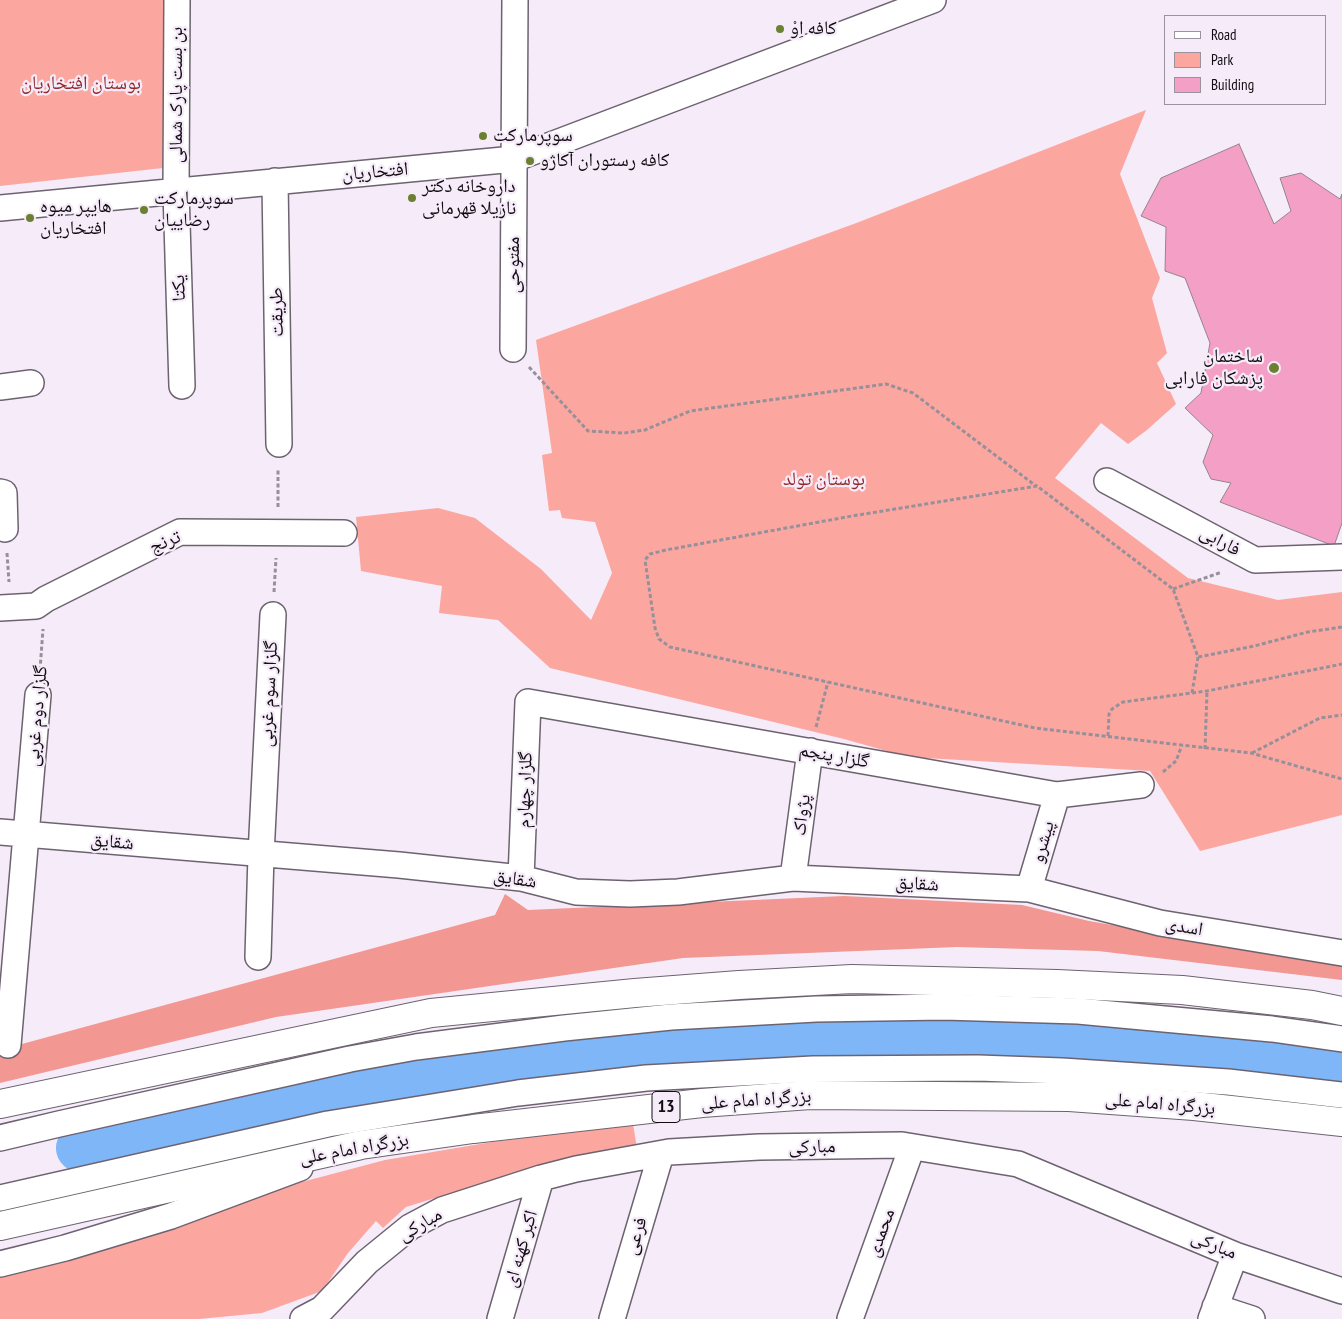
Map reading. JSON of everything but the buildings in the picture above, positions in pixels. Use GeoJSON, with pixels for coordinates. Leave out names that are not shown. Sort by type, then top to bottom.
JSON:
{"type":"FeatureCollection","features":[{"type":"Feature","properties":{"kind":"highway"},"geometry":{"type":"LineString","coordinates":[[0,1104],[430,1013],[738,985],[852,979],[1057,984],[1182,990],[1312,1005],[1342,1011]]}},
{"type":"Feature","properties":{"kind":"highway","name":"بزرگراه امام علی"},"geometry":{"type":"LineString","coordinates":[[0,1226],[361,1145],[473,1129],[702,1103],[810,1095],[1069,1097],[1194,1106],[1342,1122]]}},
{"type":"Feature","properties":{"kind":"street","name":"بن بست پارک شمالی"},"geometry":{"type":"LineString","coordinates":[[176,191],[177,0]]}},
{"type":"Feature","properties":{"kind":"street","name":"مفتوحی"},"geometry":{"type":"LineString","coordinates":[[513,349],[515,0]]}},
{"type":"Feature","properties":{"kind":"street","name":"افتخاریان"},"geometry":{"type":"LineString","coordinates":[[0,208],[514,159],[919,3]]}},
{"type":"Feature","properties":{"kind":"street","name":"طریقت"},"geometry":{"type":"LineString","coordinates":[[275,181],[279,444]]}},
{"type":"Feature","properties":{"kind":"street","name":"یکتا"},"geometry":{"type":"LineString","coordinates":[[176,191],[182,386]]}},
{"type":"Feature","properties":{"kind":"street"},"geometry":{"type":"LineString","coordinates":[[0,387],[31,383]]}},
{"type":"Feature","properties":{"kind":"street","name":"فارابی"},"geometry":{"type":"LineString","coordinates":[[1107,481],[1255,560],[1342,557]]}},
{"type":"Feature","properties":{"kind":"street"},"geometry":{"type":"LineString","coordinates":[[0,492],[4,493],[5,529]]}},
{"type":"Feature","properties":{"kind":"street","name":"ترنج"},"geometry":{"type":"LineString","coordinates":[[5,608],[36,606],[46,598],[180,532],[277,534],[344,532]]}},
{"type":"Feature","properties":{"kind":"street","name":"گلزار سوم غربی"},"geometry":{"type":"LineString","coordinates":[[258,957],[273,615]]}},
{"type":"Feature","properties":{"kind":"street","name":"گلزار دوم غربی"},"geometry":{"type":"LineString","coordinates":[[8,1045],[38,695]]}},
{"type":"Feature","properties":{"kind":"street","name":"گلزار پنجم"},"geometry":{"type":"LineString","coordinates":[[528,702],[1057,795],[1141,785]]}},
{"type":"Feature","properties":{"kind":"street","name":"گلزار چهارم"},"geometry":{"type":"LineString","coordinates":[[522,878],[528,702]]}},
{"type":"Feature","properties":{"kind":"street","name":"پژواک"},"geometry":{"type":"LineString","coordinates":[[793,878],[810,751]]}},
{"type":"Feature","properties":{"kind":"street","name":"پیشرو"},"geometry":{"type":"LineString","coordinates":[[1029,889],[1057,795]]}},
{"type":"Feature","properties":{"kind":"street","name":"شقایق"},"geometry":{"type":"LineString","coordinates":[[0,832],[399,865],[522,878],[576,892],[630,894],[678,892],[793,878],[1029,889]]}},
{"type":"Feature","properties":{"kind":"street","name":"اسدی"},"geometry":{"type":"LineString","coordinates":[[1029,889],[1160,922],[1342,953]]}},
{"type":"Feature","properties":{"kind":"street"},"geometry":{"type":"LineString","coordinates":[[0,1138],[341,1061],[416,1047],[564,1028],[670,1017],[816,1009],[954,1007],[1088,1012],[1272,1029],[1342,1038]]}},
{"type":"Feature","properties":{"kind":"street"},"geometry":{"type":"LineString","coordinates":[[0,1198],[328,1124],[518,1093],[646,1078],[813,1069],[978,1068],[1062,1071],[1228,1082],[1342,1096]]}},
{"type":"Feature","properties":{"kind":"street"},"geometry":{"type":"LineString","coordinates":[[0,1264],[65,1248],[171,1216],[361,1145]]}},
{"type":"Feature","properties":{"kind":"street","name":"مبارکی"},"geometry":{"type":"LineString","coordinates":[[303,1319],[322,1309],[367,1262],[410,1227],[442,1210],[541,1178],[576,1169],[661,1154],[760,1147],[902,1145],[1018,1164],[1236,1255],[1342,1291]]}},
{"type":"Feature","properties":{"kind":"street","name":"محمدی"},"geometry":{"type":"LineString","coordinates":[[850,1319],[912,1147]]}},
{"type":"Feature","properties":{"kind":"street","name":"فرعی"},"geometry":{"type":"LineString","coordinates":[[612,1319],[661,1154]]}},
{"type":"Feature","properties":{"kind":"street","name":"اکبر کهنه ای"},"geometry":{"type":"LineString","coordinates":[[500,1319],[541,1178]]}},
{"type":"Feature","properties":{"kind":"street"},"geometry":{"type":"LineString","coordinates":[[1236,1255],[1213,1313],[1252,1319]]}},
{"type":"Feature","properties":{"kind":"path"},"geometry":{"type":"LineString","coordinates":[[513,349],[588,431],[624,433],[645,430],[690,411],[886,384],[913,393],[1173,589],[1198,657],[1192,693]]}},
{"type":"Feature","properties":{"kind":"path","name":"گلزار سوم غربی"},"geometry":{"type":"LineString","coordinates":[[273,615],[279,444]]}},
{"type":"Feature","properties":{"kind":"path"},"geometry":{"type":"LineString","coordinates":[[1037,486],[852,516],[650,554],[645,560],[655,628],[659,639],[670,647],[1035,728],[1251,753],[1342,779]]}},
{"type":"Feature","properties":{"kind":"path"},"geometry":{"type":"LineString","coordinates":[[5,529],[5,608]]}},
{"type":"Feature","properties":{"kind":"path"},"geometry":{"type":"LineString","coordinates":[[1173,589],[1255,560]]}},
{"type":"Feature","properties":{"kind":"path","name":"گلزار دوم غربی"},"geometry":{"type":"LineString","coordinates":[[38,695],[46,598]]}},
{"type":"Feature","properties":{"kind":"path"},"geometry":{"type":"LineString","coordinates":[[1198,657],[1342,626]]}},
{"type":"Feature","properties":{"kind":"path"},"geometry":{"type":"LineString","coordinates":[[1108,736],[1109,714],[1112,709],[1123,702],[1207,691],[1342,664]]}},
{"type":"Feature","properties":{"kind":"path"},"geometry":{"type":"LineString","coordinates":[[810,751],[828,682]]}},
{"type":"Feature","properties":{"kind":"path"},"geometry":{"type":"LineString","coordinates":[[1205,748],[1207,691]]}},
{"type":"Feature","properties":{"kind":"path"},"geometry":{"type":"LineString","coordinates":[[1251,753],[1320,718],[1342,715]]}},
{"type":"Feature","properties":{"kind":"path"},"geometry":{"type":"LineString","coordinates":[[1141,785],[1172,767],[1182,745]]}},
{"type":"Feature","properties":{"kind":"green space","name":"بوستان افتخاریان"},"geometry":{"type":"Polygon","coordinates":[[[0,0],[163,0],[163,168],[0,186],[0,0]]]}},
{"type":"Feature","properties":{"kind":"green space","name":"بوستان تولد"},"geometry":{"type":"Polygon","coordinates":[[[1146,110],[1120,174],[1160,278],[1152,298],[1167,353],[1157,363],[1176,404],[1128,444],[1101,423],[1055,478],[1188,578],[1278,600],[1342,592],[1342,815],[1200,851],[1150,771],[908,757],[844,739],[550,668],[498,620],[439,613],[442,586],[361,571],[356,517],[438,508],[475,518],[541,569],[591,620],[612,573],[595,522],[562,518],[560,510],[549,511],[542,455],[552,453],[536,340],[859,222],[1146,110]]]}},
{"type":"Feature","properties":{"kind":"green space"},"geometry":{"type":"Polygon","coordinates":[[[633,1124],[637,1148],[539,1166],[406,1207],[383,1228],[376,1221],[348,1253],[322,1291],[262,1313],[199,1319],[0,1319],[0,1275],[283,1187],[385,1160],[492,1142],[633,1124]]]}},
{"type":"Feature","properties":{"kind":"shaded area"},"geometry":{"type":"Polygon","coordinates":[[[505,894],[528,910],[844,896],[1022,905],[1089,921],[1342,965],[1342,980],[1098,951],[957,947],[683,958],[276,1017],[0,1083],[0,1050],[495,915],[505,894]]]}},
{"type":"Feature","properties":{"kind":"waterway"},"geometry":{"type":"LineString","coordinates":[[80,1148],[251,1108],[437,1073],[548,1060],[721,1044],[830,1037],[1032,1039],[1182,1049],[1342,1067]]}},
{"type":"Feature","properties":{"kind":"place","name":"کافه اِوْ"},"geometry":{"type":"Point","coordinates":[780,29]}},
{"type":"Feature","properties":{"kind":"place","name":"سوپرمارکت"},"geometry":{"type":"Point","coordinates":[483,136]}},
{"type":"Feature","properties":{"kind":"place","name":"کافه رستوران آکاژو"},"geometry":{"type":"Point","coordinates":[530,161]}},
{"type":"Feature","properties":{"kind":"place","name":"داروخانه دکتر نازیلا قهرمانی"},"geometry":{"type":"Point","coordinates":[412,198]}},
{"type":"Feature","properties":{"kind":"place","name":"سوپرمارکت رضاییان"},"geometry":{"type":"Point","coordinates":[144,210]}},
{"type":"Feature","properties":{"kind":"place","name":"هایپر میوه افتخاریان"},"geometry":{"type":"Point","coordinates":[30,218]}},
{"type":"Feature","properties":{"kind":"place","name":"ساختمان پزشکان فارابی"},"geometry":{"type":"Point","coordinates":[1274,368]}}]}
